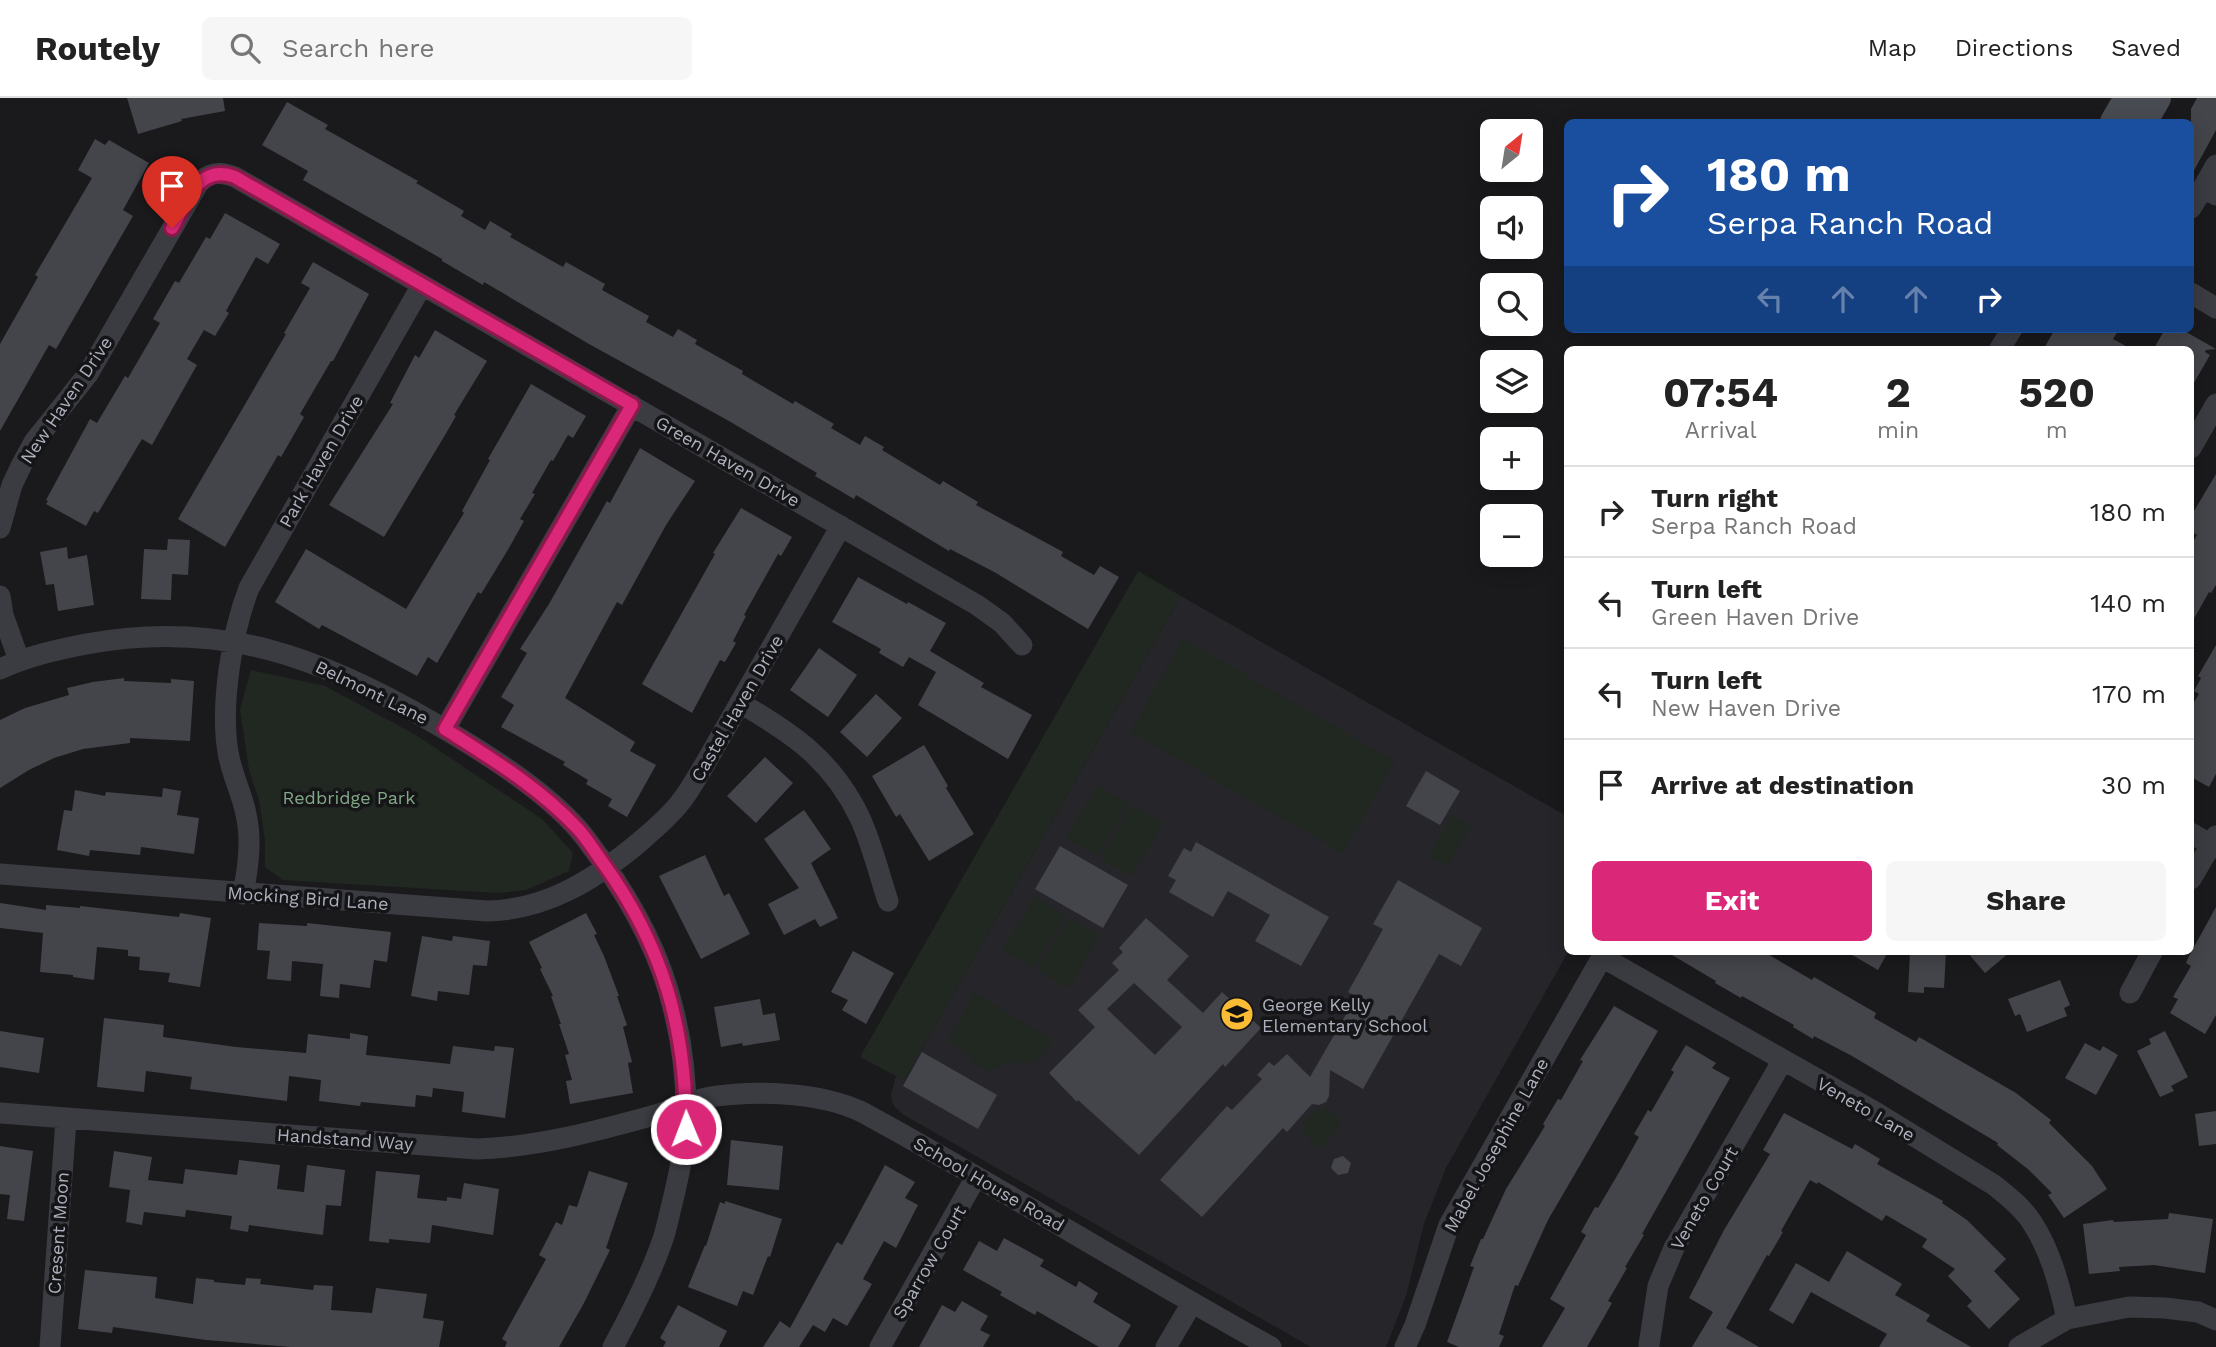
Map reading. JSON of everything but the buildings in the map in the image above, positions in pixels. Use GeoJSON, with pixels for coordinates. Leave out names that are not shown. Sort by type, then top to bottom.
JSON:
{"type":"FeatureCollection","features":[{"type":"Feature","properties":{"kind":"main road"},"geometry":{"type":"LineString","coordinates":[[2117,119],[2129,98]]}},
{"type":"Feature","properties":{"kind":"main road"},"geometry":{"type":"LineString","coordinates":[[2144,119],[2156,98]]}},
{"type":"Feature","properties":{"kind":"street"},"geometry":{"type":"LineString","coordinates":[[2194,205],[2209,191],[2216,165]]}},
{"type":"Feature","properties":{"kind":"street","name":"Green Haven Drive"},"geometry":{"type":"LineString","coordinates":[[213,174],[224,173],[235,177],[977,605],[1002,623],[1022,645]]}},
{"type":"Feature","properties":{"kind":"street","name":"New Haven Drive"},"geometry":{"type":"LineString","coordinates":[[0,528],[12,485],[28,453],[88,374],[198,184],[204,177],[213,174]]}},
{"type":"Feature","properties":{"kind":"street","name":"Park Haven Drive"},"geometry":{"type":"LineString","coordinates":[[235,642],[242,606],[249,588],[422,285]]}},
{"type":"Feature","properties":{"kind":"street"},"geometry":{"type":"LineString","coordinates":[[2194,295],[2216,307]]}},
{"type":"Feature","properties":{"kind":"street"},"geometry":{"type":"LineString","coordinates":[[2194,443],[2216,404]]}},
{"type":"Feature","properties":{"kind":"street"},"geometry":{"type":"LineString","coordinates":[[445,729],[632,405]]}},
{"type":"Feature","properties":{"kind":"street","name":"Castel Haven Drive"},"geometry":{"type":"LineString","coordinates":[[607,868],[654,830],[681,802],[841,526]]}},
{"type":"Feature","properties":{"kind":"street"},"geometry":{"type":"LineString","coordinates":[[0,596],[10,664]]}},
{"type":"Feature","properties":{"kind":"street","name":"Belmont Lane"},"geometry":{"type":"LineString","coordinates":[[10,664],[54,650],[109,640],[173,635],[235,642],[278,651],[344,675],[388,696],[445,729],[536,791],[579,829],[643,926],[660,966],[673,1006],[686,1104],[686,1129],[680,1170],[664,1236],[641,1293],[612,1347]]}},
{"type":"Feature","properties":{"kind":"street"},"geometry":{"type":"LineString","coordinates":[[235,642],[226,697],[225,727],[228,754],[246,814],[249,837],[248,870],[243,894]]}},
{"type":"Feature","properties":{"kind":"street"},"geometry":{"type":"LineString","coordinates":[[740,703],[800,741],[822,761],[842,785],[861,820],[888,901]]}},
{"type":"Feature","properties":{"kind":"street"},"geometry":{"type":"LineString","coordinates":[[2194,834],[2214,843],[2194,874]]}},
{"type":"Feature","properties":{"kind":"street","name":"Mocking Bird Lane"},"geometry":{"type":"LineString","coordinates":[[0,874],[243,894],[506,911],[562,894],[587,882],[607,868]]}},
{"type":"Feature","properties":{"kind":"street","name":"Mabel Josephine Lane"},"geometry":{"type":"LineString","coordinates":[[1405,1347],[1449,1225],[1602,955]]}},
{"type":"Feature","properties":{"kind":"street","name":"Veneto Lane"},"geometry":{"type":"LineString","coordinates":[[1605,955],[1875,1112],[1994,1185],[2033,1223],[2060,1287],[2067,1318]]}},
{"type":"Feature","properties":{"kind":"street"},"geometry":{"type":"LineString","coordinates":[[2130,993],[2150,955]]}},
{"type":"Feature","properties":{"kind":"street","name":"Veneto Court"},"geometry":{"type":"LineString","coordinates":[[1649,1345],[1658,1286],[1674,1248],[1783,1060]]}},
{"type":"Feature","properties":{"kind":"street","name":"School House Road"},"geometry":{"type":"LineString","coordinates":[[686,1104],[710,1097],[805,1095],[832,1100],[862,1112],[1271,1347]]}},
{"type":"Feature","properties":{"kind":"street","name":"Handstand Way"},"geometry":{"type":"LineString","coordinates":[[0,1113],[464,1148],[500,1148],[541,1143],[657,1114],[686,1104]]}},
{"type":"Feature","properties":{"kind":"street","name":"Cresent Moon"},"geometry":{"type":"LineString","coordinates":[[50,1347],[66,1119]]}},
{"type":"Feature","properties":{"kind":"street","name":"Sparrow Court"},"geometry":{"type":"LineString","coordinates":[[880,1347],[976,1177]]}},
{"type":"Feature","properties":{"kind":"street"},"geometry":{"type":"LineString","coordinates":[[1166,1347],[1192,1303]]}},
{"type":"Feature","properties":{"kind":"street"},"geometry":{"type":"LineString","coordinates":[[2019,1347],[2067,1318],[2129,1307],[2197,1312],[2216,1320]]}},
{"type":"Feature","properties":{"kind":"shaded area","name":"George Kelly Elementary School"},"geometry":{"type":"Polygon","coordinates":[[[1181,596],[1564,815],[1564,955],[1566,955],[1446,1168],[1424,1224],[1406,1296],[1386,1347],[1311,1347],[904,1115],[895,1107],[891,1094],[896,1076],[904,1080],[1181,596]]]}},
{"type":"Feature","properties":{"kind":"green space"},"geometry":{"type":"Polygon","coordinates":[[[1138,571],[1181,596],[904,1080],[860,1057],[1138,571]]]}},
{"type":"Feature","properties":{"kind":"green space"},"geometry":{"type":"Polygon","coordinates":[[[1183,639],[1395,761],[1343,853],[1130,732],[1183,639]]]}},
{"type":"Feature","properties":{"kind":"green space","name":"Redbridge Park"},"geometry":{"type":"Polygon","coordinates":[[[251,670],[325,686],[416,735],[542,819],[573,853],[569,871],[526,890],[498,893],[283,880],[265,867],[265,840],[259,800],[249,770],[240,709],[251,670]]]}},
{"type":"Feature","properties":{"kind":"green space"},"geometry":{"type":"Polygon","coordinates":[[[1097,785],[1128,803],[1097,856],[1066,838],[1097,785]]]}},
{"type":"Feature","properties":{"kind":"green space"},"geometry":{"type":"Polygon","coordinates":[[[1131,805],[1163,823],[1132,876],[1100,858],[1131,805]]]}},
{"type":"Feature","properties":{"kind":"green space"},"geometry":{"type":"Polygon","coordinates":[[[1452,815],[1471,826],[1448,866],[1429,856],[1452,815]]]}},
{"type":"Feature","properties":{"kind":"green space"},"geometry":{"type":"Polygon","coordinates":[[[1034,896],[1065,915],[1034,968],[1003,950],[1034,896]]]}},
{"type":"Feature","properties":{"kind":"green space"},"geometry":{"type":"Polygon","coordinates":[[[1068,917],[1100,935],[1069,988],[1037,970],[1068,917]]]}},
{"type":"Feature","properties":{"kind":"green space"},"geometry":{"type":"Polygon","coordinates":[[[974,993],[1053,1040],[1043,1055],[1034,1062],[1004,1061],[987,1070],[981,1068],[956,1045],[946,1043],[974,993]]]}},
{"type":"Feature","properties":{"kind":"green space"},"geometry":{"type":"Polygon","coordinates":[[[1328,1108],[1342,1122],[1322,1147],[1318,1147],[1301,1131],[1305,1126],[1303,1123],[1315,1111],[1328,1108]]]}},
{"type":"Feature","properties":{"kind":"place","name":"George Kelly Elementary School"},"geometry":{"type":"Point","coordinates":[1237,1014]}},
{"type":"Feature","properties":{"kind":"route"},"geometry":{"type":"LineString","coordinates":[[172,228],[204,177],[224,173],[235,177],[632,405],[445,729],[536,791],[579,829],[621,888],[643,926],[673,1006],[683,1071],[686,1129]]}}]}
